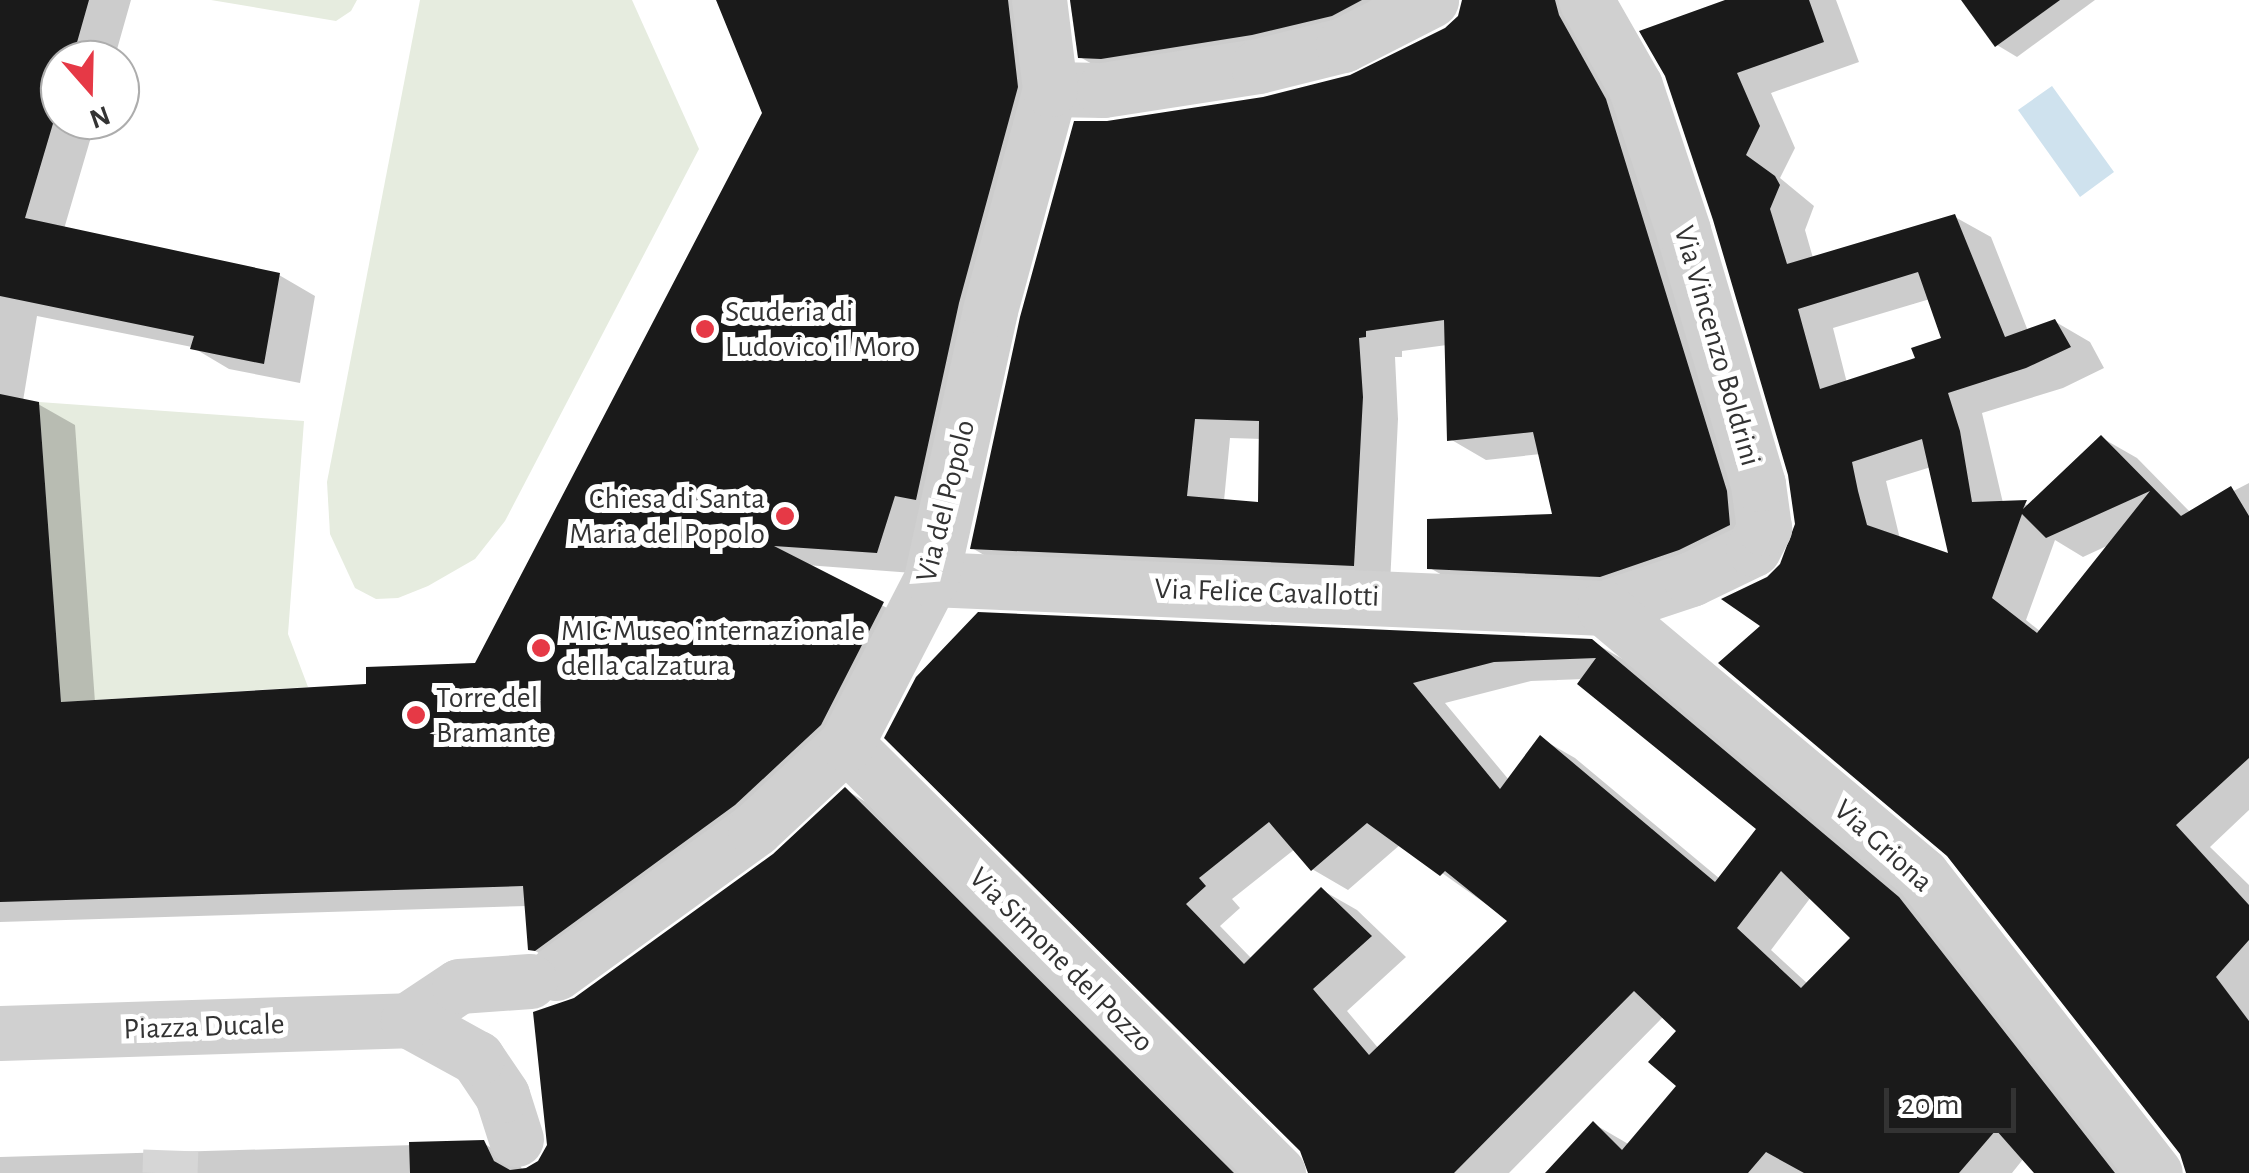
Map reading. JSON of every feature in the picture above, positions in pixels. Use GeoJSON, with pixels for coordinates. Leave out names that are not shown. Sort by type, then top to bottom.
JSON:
{"type":"FeatureCollection","features":[{"type":"Feature","properties":{"kind":"street","name":"Via del Popolo"},"geometry":{"type":"LineString","coordinates":[[408,1020],[459,986],[543,977],[755,828],[846,744],[930,579],[990,310],[1050,89],[1040,0]]}},
{"type":"Feature","properties":{"kind":"street"},"geometry":{"type":"LineString","coordinates":[[1050,89],[1103,90],[1258,66],[1343,44],[1431,0]]}},
{"type":"Feature","properties":{"kind":"street","name":"Via Vincenzo Boldrini"},"geometry":{"type":"LineString","coordinates":[[1604,4],[1678,212],[1758,484],[1764,528],[1753,549],[1691,579],[1604,608]]}},
{"type":"Feature","properties":{"kind":"street","name":"Via Felice Cavallotti"},"geometry":{"type":"LineString","coordinates":[[930,579],[1604,608]]}},
{"type":"Feature","properties":{"kind":"street","name":"Via Griona"},"geometry":{"type":"LineString","coordinates":[[1604,608],[1922,875],[2155,1173]]}},
{"type":"Feature","properties":{"kind":"street","name":"Via Simone del Pozzo"},"geometry":{"type":"LineString","coordinates":[[846,744],[1278,1173]]}},
{"type":"Feature","properties":{"kind":"street","name":"Piazza Ducale"},"geometry":{"type":"LineString","coordinates":[[0,1034],[408,1020],[462,1048],[492,1074],[516,1139]]}},
{"type":"Feature","properties":{"kind":"shaded area"},"geometry":{"type":"Polygon","coordinates":[[[211,0],[357,0],[351,11],[336,21],[211,0]]]}},
{"type":"Feature","properties":{"kind":"shaded area"},"geometry":{"type":"Polygon","coordinates":[[[420,0],[632,0],[699,149],[505,521],[475,559],[428,586],[398,598],[376,599],[355,588],[330,534],[327,482],[420,0]]]}},
{"type":"Feature","properties":{"kind":"shaded area"},"geometry":{"type":"Polygon","coordinates":[[[39,402],[304,421],[288,634],[308,687],[61,702],[39,402]]]}},
{"type":"Feature","properties":{"kind":"water"},"geometry":{"type":"Polygon","coordinates":[[[2052,86],[2114,172],[2080,197],[2018,110],[2052,86]]]}},
{"type":"Feature","properties":{"kind":"building"},"geometry":{"type":"Polygon","coordinates":[[[0,0],[89,0],[78,40],[40,40],[40,140],[48,140],[25,218],[280,273],[264,364],[190,349],[194,336],[0,296],[0,0]]]}},
{"type":"Feature","properties":{"kind":"building"},"geometry":{"type":"Polygon","coordinates":[[[716,0],[1008,0],[1018,87],[959,303],[916,500],[895,496],[877,553],[774,546],[884,602],[821,725],[735,805],[535,951],[528,950],[523,886],[0,902],[0,394],[39,402],[61,702],[366,684],[366,667],[475,663],[762,113],[716,0]]]}},
{"type":"Feature","properties":{"kind":"building"},"geometry":{"type":"Polygon","coordinates":[[[1070,0],[1362,0],[1332,16],[1252,35],[1101,59],[1078,58],[1070,0]]]}},
{"type":"Feature","properties":{"kind":"building"},"geometry":{"type":"Polygon","coordinates":[[[1462,0],[1555,0],[1559,15],[1606,99],[1727,491],[1730,525],[1679,550],[1600,577],[1427,569],[1427,519],[1552,514],[1533,432],[1447,441],[1444,320],[1366,331],[1366,337],[1359,338],[1363,397],[1354,566],[970,549],[1020,317],[1074,121],[1107,121],[1263,97],[1350,75],[1445,28],[1458,16],[1462,0]],[[1195,419],[1187,496],[1258,502],[1259,421],[1195,419]]]}},
{"type":"Feature","properties":{"kind":"building"},"geometry":{"type":"Polygon","coordinates":[[[1725,0],[1809,0],[1824,42],[1737,73],[1760,126],[1746,155],[1775,176],[1780,185],[1770,209],[1787,264],[1955,214],[2005,337],[2055,319],[2071,347],[2026,368],[1948,393],[1960,431],[1972,502],[2027,500],[2023,509],[2101,435],[2181,516],[2231,486],[2249,516],[2249,758],[2176,825],[2249,905],[2249,940],[2216,977],[2249,1021],[2249,1173],[2186,1173],[2180,1154],[1947,856],[1718,663],[1760,626],[1721,599],[1767,577],[1780,564],[1795,524],[1788,475],[1713,220],[1665,76],[1639,31],[1725,0]],[[1918,272],[1798,309],[1820,389],[1915,358],[1911,348],[1941,338],[1918,272]],[[1922,439],[1852,462],[1867,525],[1948,553],[1922,439]],[[2150,491],[2046,538],[2022,514],[1992,598],[2037,633],[2150,491]]]}},
{"type":"Feature","properties":{"kind":"building"},"geometry":{"type":"Polygon","coordinates":[[[1961,0],[2060,0],[1995,47],[1961,0]]]}},
{"type":"Feature","properties":{"kind":"building"},"geometry":{"type":"Polygon","coordinates":[[[978,612],[1592,639],[1899,897],[2115,1173],[2034,1173],[1996,1130],[1959,1173],[1804,1173],[1766,1152],[1748,1173],[1545,1173],[1593,1121],[1622,1150],[1676,1086],[1648,1062],[1676,1031],[1634,991],[1454,1173],[1308,1173],[1300,1151],[884,738],[916,677],[978,612]],[[1596,658],[1494,662],[1413,683],[1500,789],[1540,735],[1715,882],[1756,829],[1577,684],[1596,658]],[[1269,822],[1199,878],[1206,886],[1186,904],[1244,964],[1321,887],[1372,936],[1313,989],[1369,1055],[1507,921],[1445,871],[1440,876],[1367,823],[1311,871],[1269,822]],[[1781,871],[1737,928],[1801,988],[1850,938],[1781,871]]]}},
{"type":"Feature","properties":{"kind":"building"},"geometry":{"type":"Polygon","coordinates":[[[845,787],[1234,1173],[410,1173],[409,1142],[484,1140],[494,1161],[510,1170],[538,1161],[547,1145],[533,1012],[574,998],[773,854],[845,787]]]}},
{"type":"Feature","properties":{"kind":"tunnel"},"geometry":{"type":"LineString","coordinates":[[170,1173],[171,1150]]}},
{"type":"Feature","properties":{"kind":"place","name":"Scuderia di Ludovico il Moro"},"geometry":{"type":"Point","coordinates":[705,329]}},
{"type":"Feature","properties":{"kind":"place","name":"Chiesa di Santa Maria del Popolo"},"geometry":{"type":"Point","coordinates":[785,516]}},
{"type":"Feature","properties":{"kind":"place","name":"MIC Museo internazionale della calzatura"},"geometry":{"type":"Point","coordinates":[541,648]}},
{"type":"Feature","properties":{"kind":"place","name":"Torre del Bramante"},"geometry":{"type":"Point","coordinates":[416,715]}}]}
